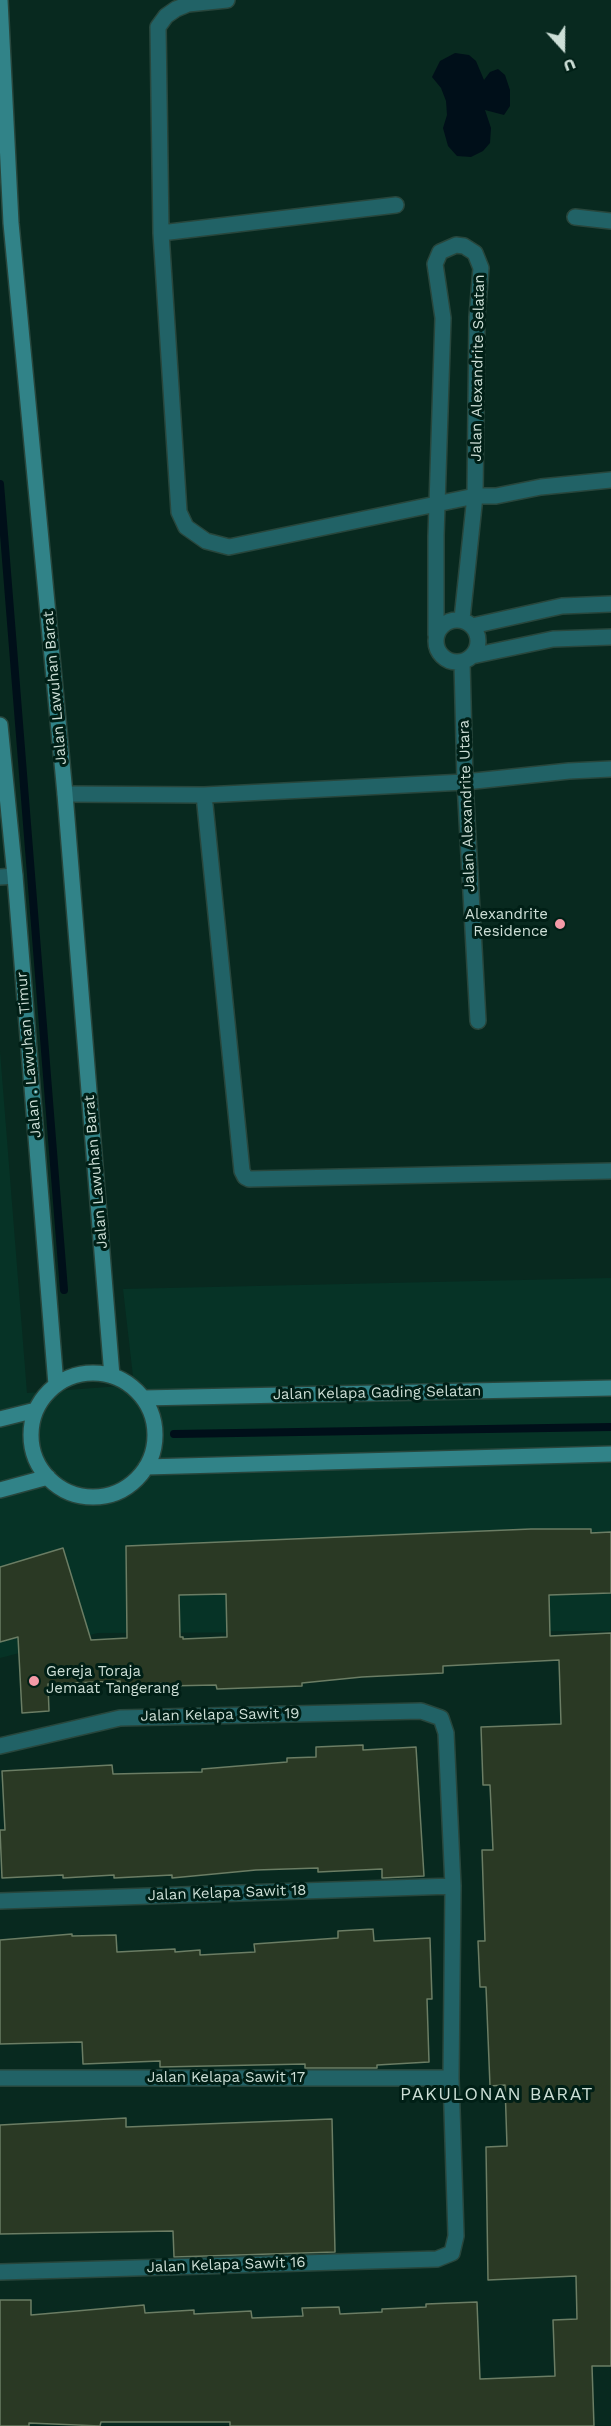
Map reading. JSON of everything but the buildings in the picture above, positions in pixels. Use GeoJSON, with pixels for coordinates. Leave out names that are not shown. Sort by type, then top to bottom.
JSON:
{"type":"FeatureCollection","features":[{"type":"Feature","properties":{"kind":"street","name":"Jalan Lawuhan Barat"},"geometry":{"type":"LineString","coordinates":[[0,0],[4,179],[66,794],[112,1376]]}},
{"type":"Feature","properties":{"kind":"street"},"geometry":{"type":"LineString","coordinates":[[227,0],[188,4],[166,16],[158,27],[160,233],[179,512],[186,526],[206,541],[229,547],[475,496],[496,496],[541,487],[611,480]]}},
{"type":"Feature","properties":{"kind":"street"},"geometry":{"type":"LineString","coordinates":[[160,233],[396,205]]}},
{"type":"Feature","properties":{"kind":"street"},"geometry":{"type":"LineString","coordinates":[[575,217],[611,221]]}},
{"type":"Feature","properties":{"kind":"street","name":"Jalan Alexandrite Selatan"},"geometry":{"type":"LineString","coordinates":[[436,635],[443,318],[435,264],[440,252],[456,245],[464,246],[475,253],[481,268],[477,317],[475,496],[467,622]]}},
{"type":"Feature","properties":{"kind":"street"},"geometry":{"type":"LineString","coordinates":[[611,604],[562,606],[467,622],[451,620],[441,626],[436,635],[436,646],[442,656],[451,662],[553,639],[611,637]]}},
{"type":"Feature","properties":{"kind":"street"},"geometry":{"type":"LineString","coordinates":[[467,622],[478,635],[478,647],[467,659]]}},
{"type":"Feature","properties":{"kind":"street","name":"Jalan Alexandrite Utara"},"geometry":{"type":"LineString","coordinates":[[467,659],[465,782],[478,1022]]}},
{"type":"Feature","properties":{"kind":"street","name":"Jalan . Lawuhan Timur"},"geometry":{"type":"LineString","coordinates":[[0,725],[7,877],[56,1385]]}},
{"type":"Feature","properties":{"kind":"street"},"geometry":{"type":"LineString","coordinates":[[66,794],[204,795],[465,782],[569,771],[611,770]]}},
{"type":"Feature","properties":{"kind":"street"},"geometry":{"type":"LineString","coordinates":[[204,795],[242,1170],[245,1177],[249,1179],[611,1171]]}},
{"type":"Feature","properties":{"kind":"street"},"geometry":{"type":"LineString","coordinates":[[92,1373],[112,1376],[129,1384],[143,1398],[152,1414],[155,1432],[153,1450],[146,1467],[134,1481],[118,1491],[100,1496],[81,1496],[63,1489],[48,1478],[37,1463],[32,1445],[31,1427],[36,1410],[44,1396],[56,1385],[73,1376],[92,1373]]}},
{"type":"Feature","properties":{"kind":"street","name":"Jalan Kelapa Gading Selatan"},"geometry":{"type":"LineString","coordinates":[[143,1398],[611,1388]]}},
{"type":"Feature","properties":{"kind":"street"},"geometry":{"type":"LineString","coordinates":[[0,1419],[36,1410]]}},
{"type":"Feature","properties":{"kind":"street"},"geometry":{"type":"LineString","coordinates":[[146,1467],[611,1454]]}},
{"type":"Feature","properties":{"kind":"street"},"geometry":{"type":"LineString","coordinates":[[0,1490],[48,1478]]}},
{"type":"Feature","properties":{"kind":"street","name":"Jalan Kelapa Sawit 19"},"geometry":{"type":"LineString","coordinates":[[0,1746],[120,1718],[421,1711],[441,1718],[446,1733],[453,1886]]}},
{"type":"Feature","properties":{"kind":"street"},"geometry":{"type":"LineString","coordinates":[[452,2078],[453,1886]]}},
{"type":"Feature","properties":{"kind":"street","name":"Jalan Kelapa Sawit 18"},"geometry":{"type":"LineString","coordinates":[[0,1900],[453,1886]]}},
{"type":"Feature","properties":{"kind":"street","name":"Jalan Kelapa Sawit 17"},"geometry":{"type":"LineString","coordinates":[[0,2078],[452,2078]]}},
{"type":"Feature","properties":{"kind":"street","name":"Jalan Kelapa Sawit 16"},"geometry":{"type":"LineString","coordinates":[[0,2272],[437,2259],[452,2253],[456,2236],[452,2078]]}},
{"type":"Feature","properties":{"kind":"shaded area"},"geometry":{"type":"Polygon","coordinates":[[[455,53],[469,55],[476,61],[484,80],[490,72],[498,69],[505,75],[510,90],[510,106],[504,115],[485,110],[491,128],[490,143],[483,151],[471,157],[457,156],[448,146],[443,128],[447,115],[446,101],[441,88],[432,77],[440,61],[455,53]]]}},
{"type":"Feature","properties":{"kind":"shaded area"},"geometry":{"type":"Polygon","coordinates":[[[0,1051],[27,1393],[134,1385],[123,1289],[611,1278],[611,1631],[98,1633],[0,1658],[0,1051]]]}},
{"type":"Feature","properties":{"kind":"waterway"},"geometry":{"type":"LineString","coordinates":[[0,484],[64,1290]]}},
{"type":"Feature","properties":{"kind":"waterway"},"geometry":{"type":"LineString","coordinates":[[174,1434],[611,1427]]}},
{"type":"Feature","properties":{"kind":"place","name":"Alexandrite Residence"},"geometry":{"type":"Point","coordinates":[560,924]}},
{"type":"Feature","properties":{"kind":"place","name":"Gereja Toraja Jemaat Tangerang"},"geometry":{"type":"Point","coordinates":[34,1681]}},
{"type":"Feature","properties":{"kind":"district","name":"PAKULONAN BARAT"},"geometry":{"type":"Point","coordinates":[497,2095]}}]}
